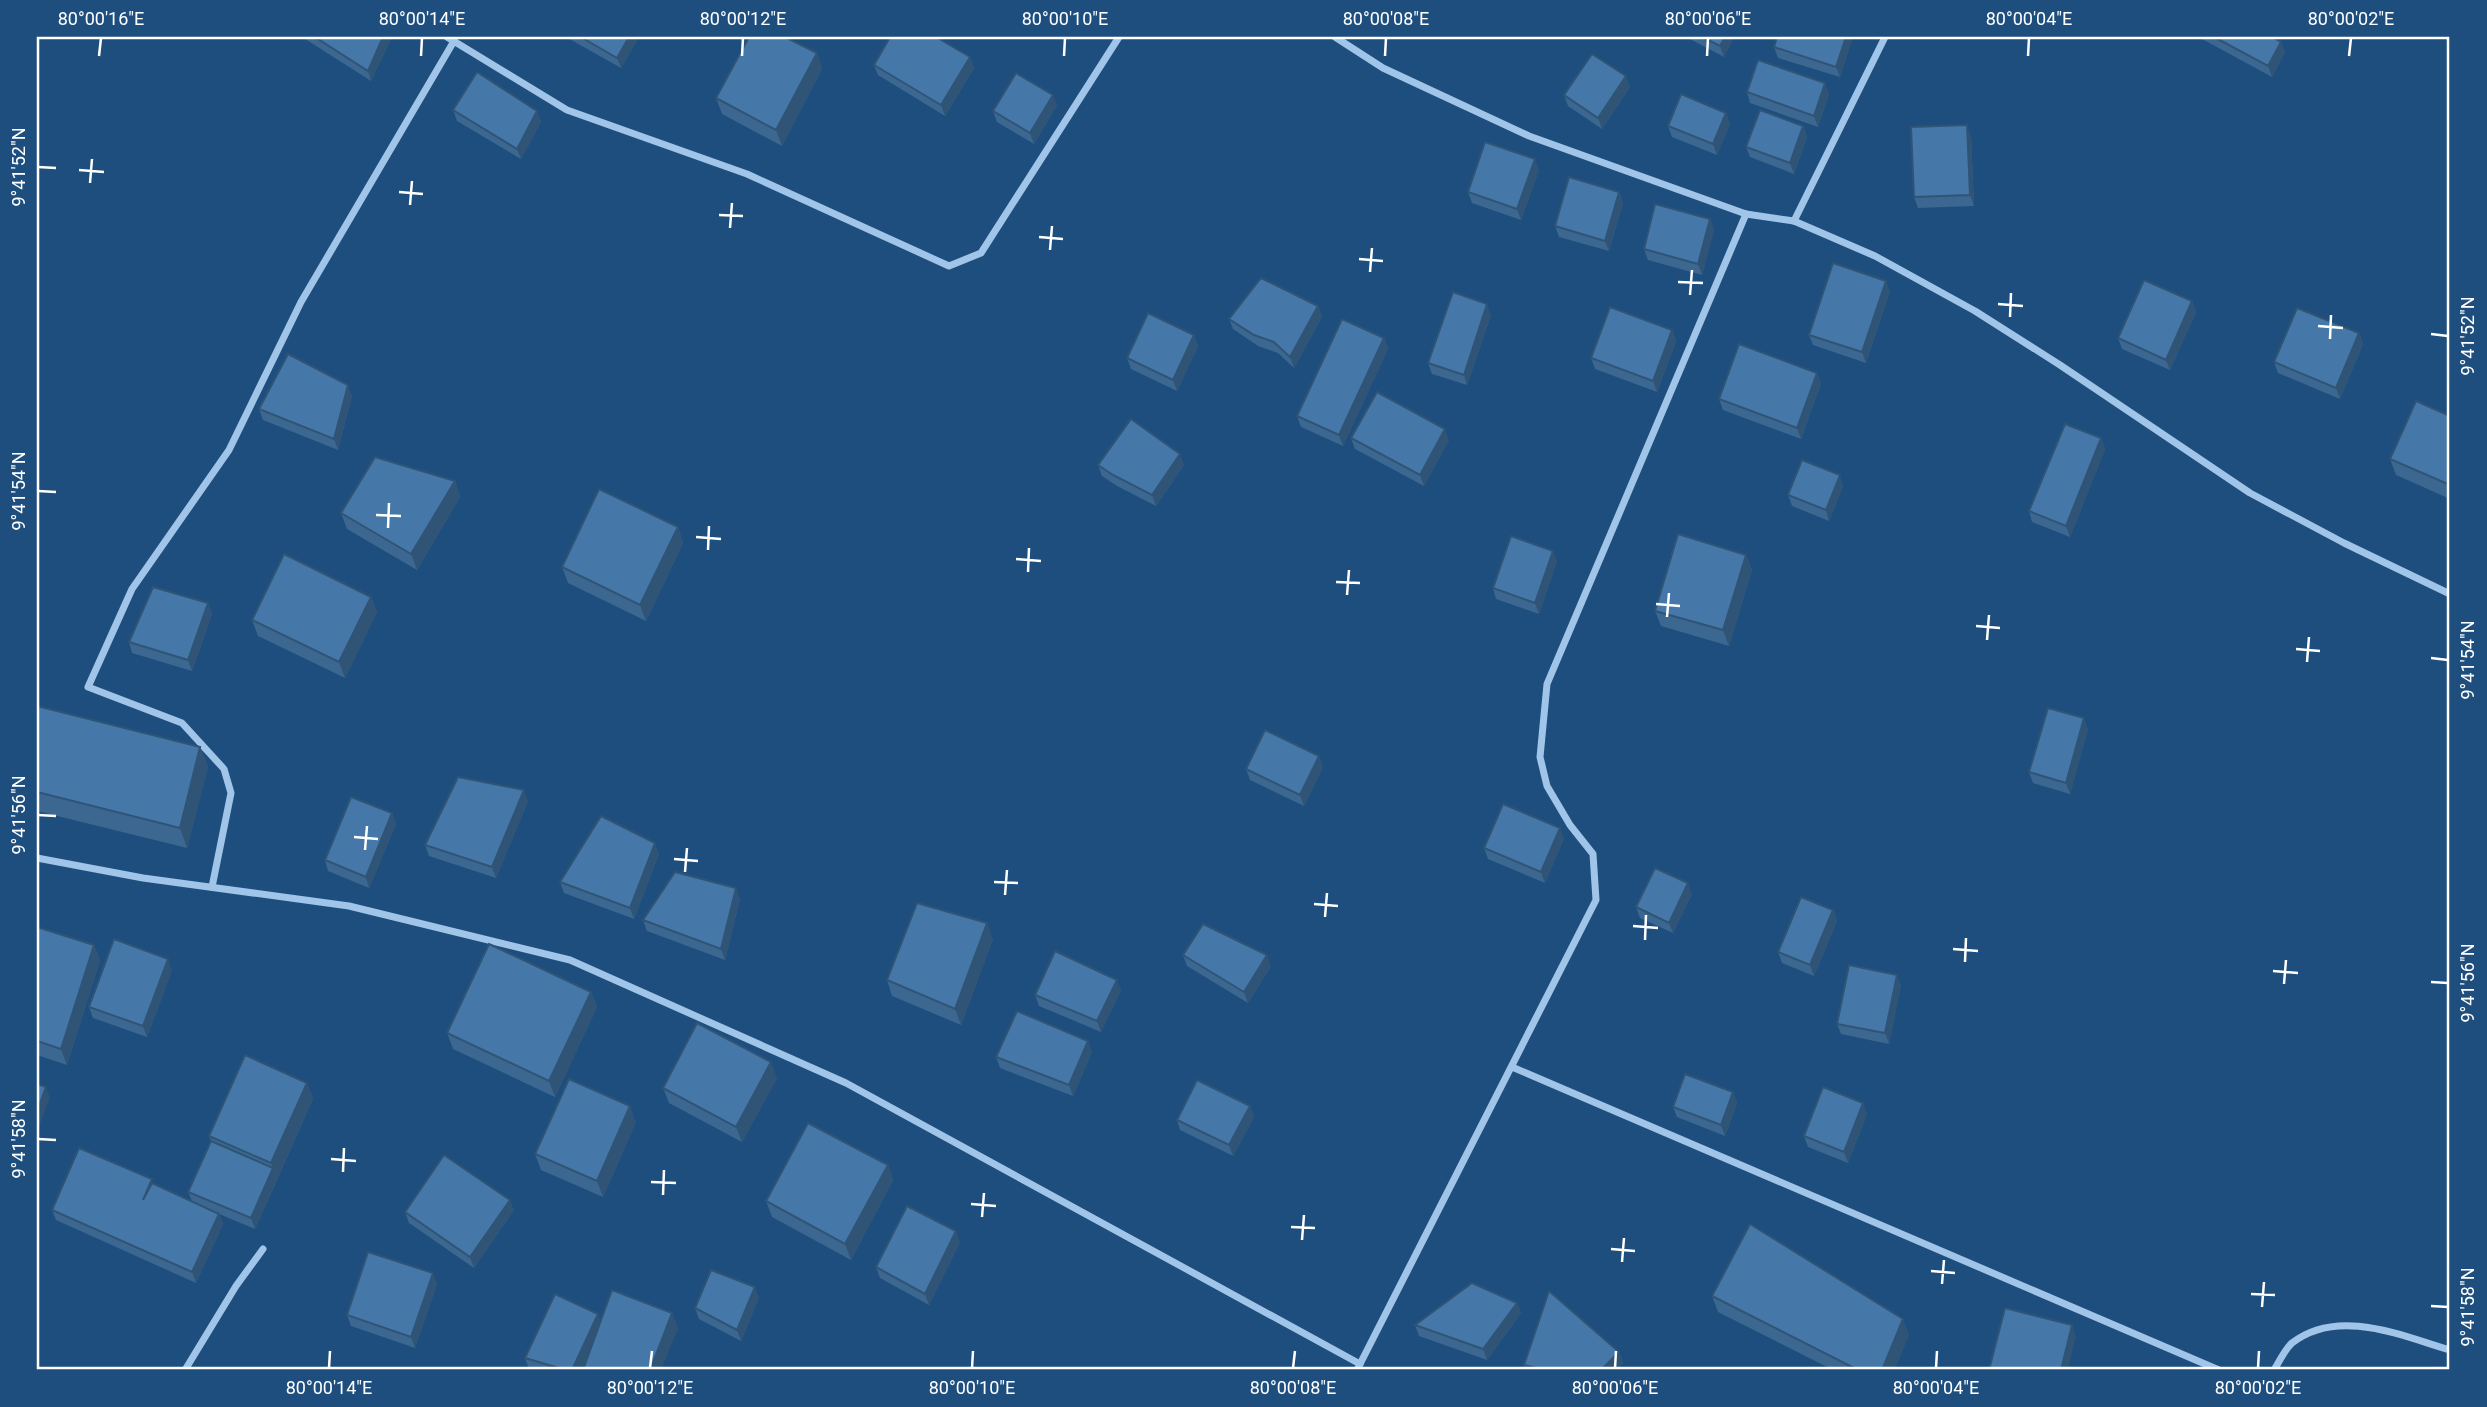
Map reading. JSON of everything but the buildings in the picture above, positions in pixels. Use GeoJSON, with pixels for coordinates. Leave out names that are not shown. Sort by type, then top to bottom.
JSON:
{"type":"FeatureCollection","features":[{"type":"Feature","properties":{"kind":"street"},"geometry":{"type":"LineString","coordinates":[[212,887],[231,793],[224,769],[182,723],[88,687],[132,589],[229,450],[300,302],[450,39],[567,110],[747,174],[949,266],[981,253],[1119,37]]}},
{"type":"Feature","properties":{"kind":"street"},"geometry":{"type":"LineString","coordinates":[[1335,37],[1383,68],[1530,135],[1746,214],[1794,221],[1875,256],[1975,311],[2250,493],[2344,543],[2450,594]]}},
{"type":"Feature","properties":{"kind":"street"},"geometry":{"type":"LineString","coordinates":[[1794,221],[1885,37]]}},
{"type":"Feature","properties":{"kind":"street"},"geometry":{"type":"LineString","coordinates":[[37,858],[143,878],[349,905],[570,960],[846,1083],[1358,1367],[1596,900],[1593,854],[1570,825],[1546,786],[1540,757],[1547,684],[1746,214]]}},
{"type":"Feature","properties":{"kind":"street"},"geometry":{"type":"LineString","coordinates":[[1512,1067],[2219,1370]]}},
{"type":"Feature","properties":{"kind":"street"},"geometry":{"type":"LineString","coordinates":[[185,1370],[236,1286],[263,1250]]}},
{"type":"Feature","properties":{"kind":"street"},"geometry":{"type":"LineString","coordinates":[[2274,1370],[2291,1343],[2326,1326],[2373,1328],[2450,1350]]}}]}
